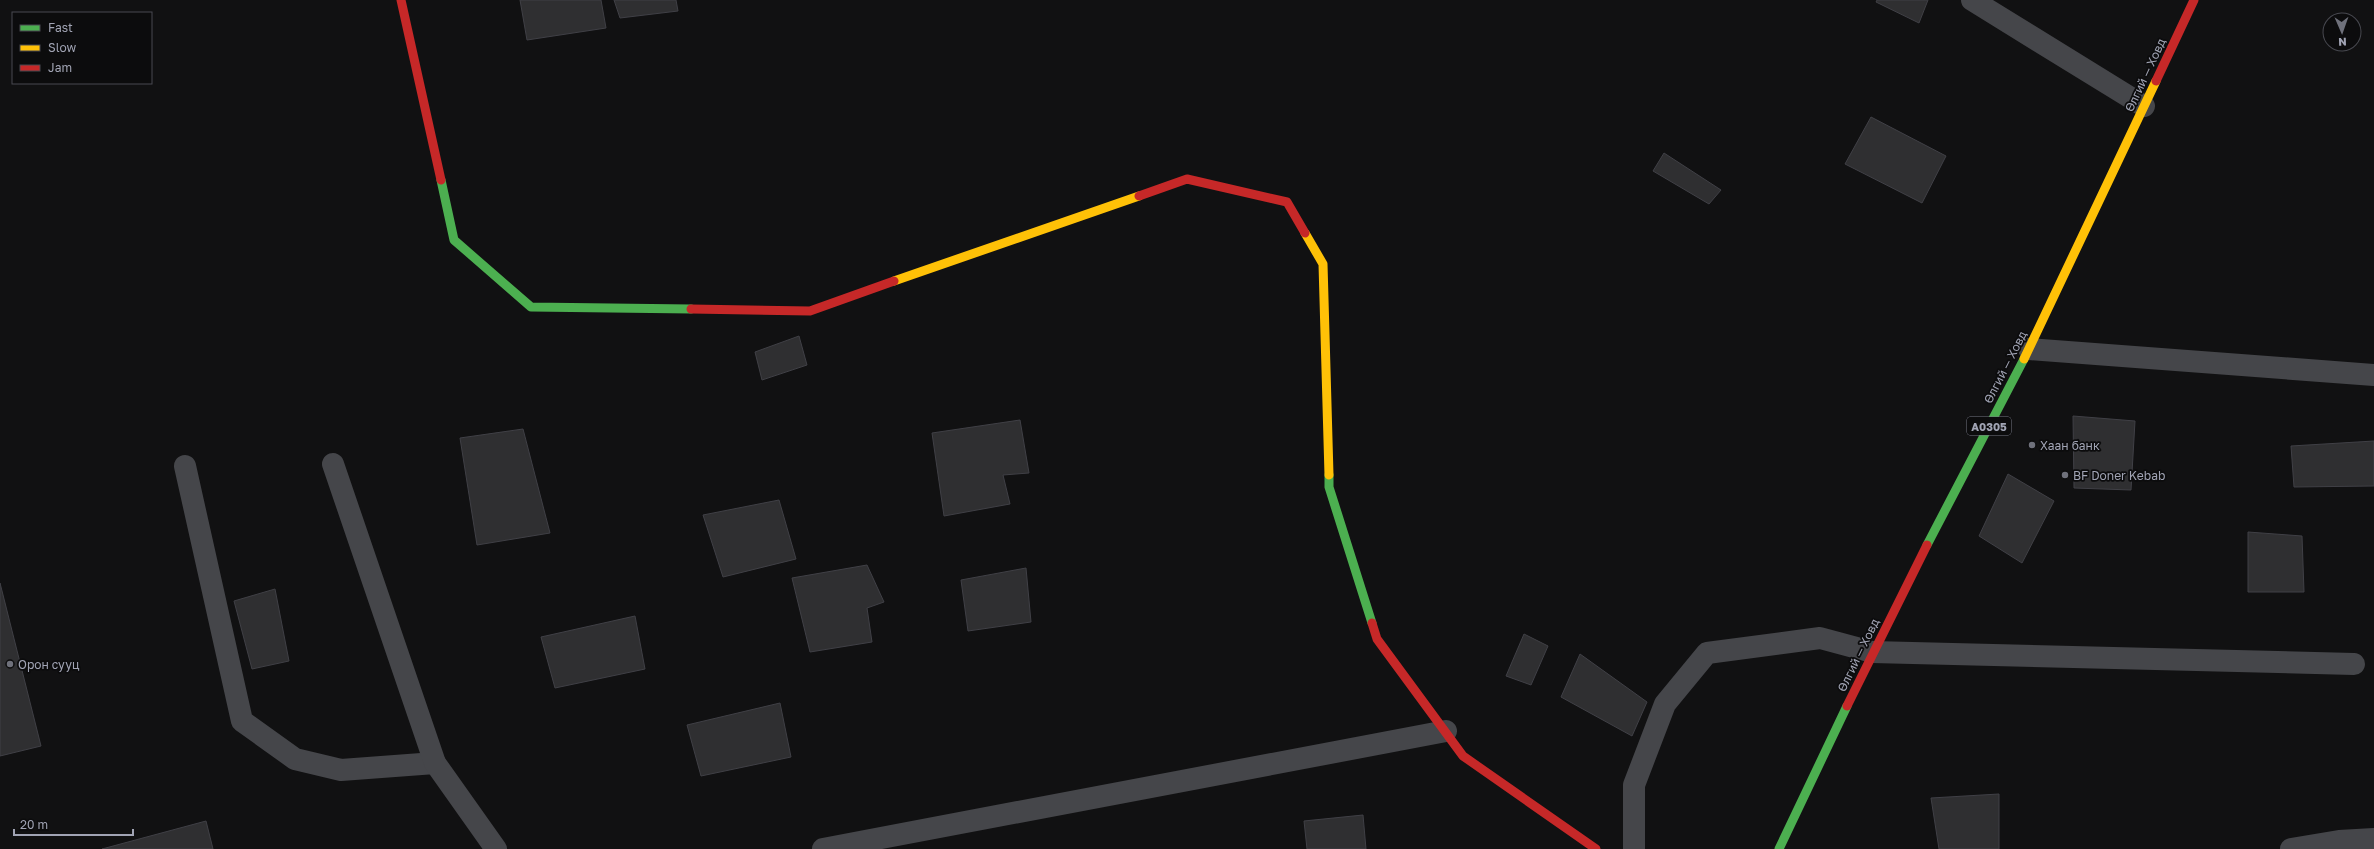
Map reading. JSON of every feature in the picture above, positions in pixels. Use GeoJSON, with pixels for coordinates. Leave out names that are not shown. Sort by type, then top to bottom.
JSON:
{"type":"FeatureCollection","features":[{"type":"Feature","properties":{"kind":"main road"},"geometry":{"type":"LineString","coordinates":[[401,0],[454,240],[531,307],[810,311],[1188,179],[1287,202],[1323,264],[1329,487],[1377,638],[1464,756],[1596,849]]}},
{"type":"Feature","properties":{"kind":"main road","name":"Өлгий — Ховд"},"geometry":{"type":"LineString","coordinates":[[1779,849],[1872,652],[2029,349],[2194,0]]}},
{"type":"Feature","properties":{"kind":"street"},"geometry":{"type":"LineString","coordinates":[[1972,0],[2144,106]]}},
{"type":"Feature","properties":{"kind":"street"},"geometry":{"type":"LineString","coordinates":[[2029,349],[2374,375]]}},
{"type":"Feature","properties":{"kind":"street"},"geometry":{"type":"LineString","coordinates":[[333,464],[436,763],[496,849]]}},
{"type":"Feature","properties":{"kind":"street"},"geometry":{"type":"LineString","coordinates":[[185,466],[242,721],[295,759],[342,770],[436,763]]}},
{"type":"Feature","properties":{"kind":"street"},"geometry":{"type":"LineString","coordinates":[[1634,849],[1634,785],[1665,704],[1708,653],[1820,638],[1872,652],[2354,664]]}},
{"type":"Feature","properties":{"kind":"street"},"geometry":{"type":"LineString","coordinates":[[823,849],[1446,731]]}},
{"type":"Feature","properties":{"kind":"street"},"geometry":{"type":"LineString","coordinates":[[2291,849],[2339,841],[2374,839]]}},
{"type":"Feature","properties":{"kind":"building"},"geometry":{"type":"Polygon","coordinates":[[[520,0],[601,0],[606,28],[527,40],[520,0]]]}},
{"type":"Feature","properties":{"kind":"building"},"geometry":{"type":"Polygon","coordinates":[[[614,0],[676,0],[678,11],[620,18],[614,0]]]}},
{"type":"Feature","properties":{"kind":"building"},"geometry":{"type":"Polygon","coordinates":[[[1877,0],[1928,0],[1919,23],[1876,2],[1877,0]]]}},
{"type":"Feature","properties":{"kind":"building"},"geometry":{"type":"Polygon","coordinates":[[[1871,117],[1946,156],[1922,203],[1845,164],[1871,117]]]}},
{"type":"Feature","properties":{"kind":"building"},"geometry":{"type":"Polygon","coordinates":[[[1664,153],[1721,190],[1709,204],[1653,171],[1664,153]]]}},
{"type":"Feature","properties":{"kind":"building"},"geometry":{"type":"Polygon","coordinates":[[[799,336],[807,365],[762,380],[755,352],[799,336]]]}},
{"type":"Feature","properties":{"kind":"building"},"geometry":{"type":"Polygon","coordinates":[[[2073,416],[2135,421],[2131,490],[2074,488],[2073,416]]]}},
{"type":"Feature","properties":{"kind":"building"},"geometry":{"type":"Polygon","coordinates":[[[1020,420],[1029,473],[1003,475],[1010,504],[944,516],[932,433],[1020,420]]]}},
{"type":"Feature","properties":{"kind":"building"},"geometry":{"type":"Polygon","coordinates":[[[523,429],[550,533],[477,545],[460,438],[523,429]]]}},
{"type":"Feature","properties":{"kind":"building"},"geometry":{"type":"Polygon","coordinates":[[[2374,441],[2374,486],[2294,487],[2291,446],[2374,441]]]}},
{"type":"Feature","properties":{"kind":"building"},"geometry":{"type":"Polygon","coordinates":[[[2008,474],[2054,501],[2022,563],[1979,536],[2008,474]]]}},
{"type":"Feature","properties":{"kind":"building"},"geometry":{"type":"Polygon","coordinates":[[[779,500],[796,559],[723,577],[703,515],[779,500]]]}},
{"type":"Feature","properties":{"kind":"building"},"geometry":{"type":"Polygon","coordinates":[[[2248,532],[2302,536],[2304,592],[2248,592],[2248,532]]]}},
{"type":"Feature","properties":{"kind":"building"},"geometry":{"type":"Polygon","coordinates":[[[867,565],[884,602],[867,608],[872,642],[810,652],[792,578],[867,565]]]}},
{"type":"Feature","properties":{"kind":"building"},"geometry":{"type":"Polygon","coordinates":[[[1026,568],[1031,622],[968,631],[961,580],[1026,568]]]}},
{"type":"Feature","properties":{"kind":"building","name":"Орон сууц"},"geometry":{"type":"Polygon","coordinates":[[[0,583],[41,746],[0,756],[0,583]]]}},
{"type":"Feature","properties":{"kind":"building"},"geometry":{"type":"Polygon","coordinates":[[[275,589],[289,661],[252,669],[234,601],[275,589]]]}},
{"type":"Feature","properties":{"kind":"building"},"geometry":{"type":"Polygon","coordinates":[[[635,616],[645,669],[555,688],[541,637],[635,616]]]}},
{"type":"Feature","properties":{"kind":"building"},"geometry":{"type":"Polygon","coordinates":[[[1524,634],[1548,646],[1531,685],[1506,676],[1524,634]]]}},
{"type":"Feature","properties":{"kind":"building"},"geometry":{"type":"Polygon","coordinates":[[[1580,654],[1647,702],[1632,736],[1561,697],[1580,654]]]}},
{"type":"Feature","properties":{"kind":"building"},"geometry":{"type":"Polygon","coordinates":[[[780,703],[791,757],[701,776],[687,725],[780,703]]]}},
{"type":"Feature","properties":{"kind":"building"},"geometry":{"type":"Polygon","coordinates":[[[1999,794],[1999,849],[1939,849],[1931,798],[1999,794]]]}},
{"type":"Feature","properties":{"kind":"building"},"geometry":{"type":"Polygon","coordinates":[[[1363,815],[1366,849],[1307,849],[1304,821],[1363,815]]]}},
{"type":"Feature","properties":{"kind":"building"},"geometry":{"type":"Polygon","coordinates":[[[206,821],[213,849],[102,849],[206,821]]]}},
{"type":"Feature","properties":{"kind":"traffic: fast"},"geometry":{"type":"LineString","coordinates":[[441,180],[454,240],[531,307],[691,309]]}},
{"type":"Feature","properties":{"kind":"traffic: fast"},"geometry":{"type":"LineString","coordinates":[[1927,545],[2024,359]]}},
{"type":"Feature","properties":{"kind":"traffic: fast"},"geometry":{"type":"LineString","coordinates":[[1329,475],[1329,487],[1372,623]]}},
{"type":"Feature","properties":{"kind":"traffic: fast"},"geometry":{"type":"LineString","coordinates":[[1779,849],[1847,706]]}},
{"type":"Feature","properties":{"kind":"traffic: slow"},"geometry":{"type":"LineString","coordinates":[[2024,359],[2156,81]]}},
{"type":"Feature","properties":{"kind":"traffic: slow"},"geometry":{"type":"LineString","coordinates":[[894,281],[1139,196]]}},
{"type":"Feature","properties":{"kind":"traffic: slow"},"geometry":{"type":"LineString","coordinates":[[1305,233],[1323,264],[1329,475]]}},
{"type":"Feature","properties":{"kind":"traffic: jam"},"geometry":{"type":"LineString","coordinates":[[401,0],[441,180]]}},
{"type":"Feature","properties":{"kind":"traffic: jam"},"geometry":{"type":"LineString","coordinates":[[2156,81],[2194,0]]}},
{"type":"Feature","properties":{"kind":"traffic: jam"},"geometry":{"type":"LineString","coordinates":[[1139,196],[1187,179],[1287,202],[1305,233]]}},
{"type":"Feature","properties":{"kind":"traffic: jam"},"geometry":{"type":"LineString","coordinates":[[691,309],[810,311],[894,281]]}},
{"type":"Feature","properties":{"kind":"traffic: jam"},"geometry":{"type":"LineString","coordinates":[[1847,706],[1927,545]]}},
{"type":"Feature","properties":{"kind":"traffic: jam"},"geometry":{"type":"LineString","coordinates":[[1372,623],[1377,639],[1463,756],[1596,849]]}},
{"type":"Feature","properties":{"kind":"place","name":"Хаан банк"},"geometry":{"type":"Point","coordinates":[2032,445]}},
{"type":"Feature","properties":{"kind":"place","name":"BF Doner Kebab"},"geometry":{"type":"Point","coordinates":[2065,475]}},
{"type":"Feature","properties":{"kind":"place","name":"Орон сууц"},"geometry":{"type":"Point","coordinates":[10,664]}}]}
